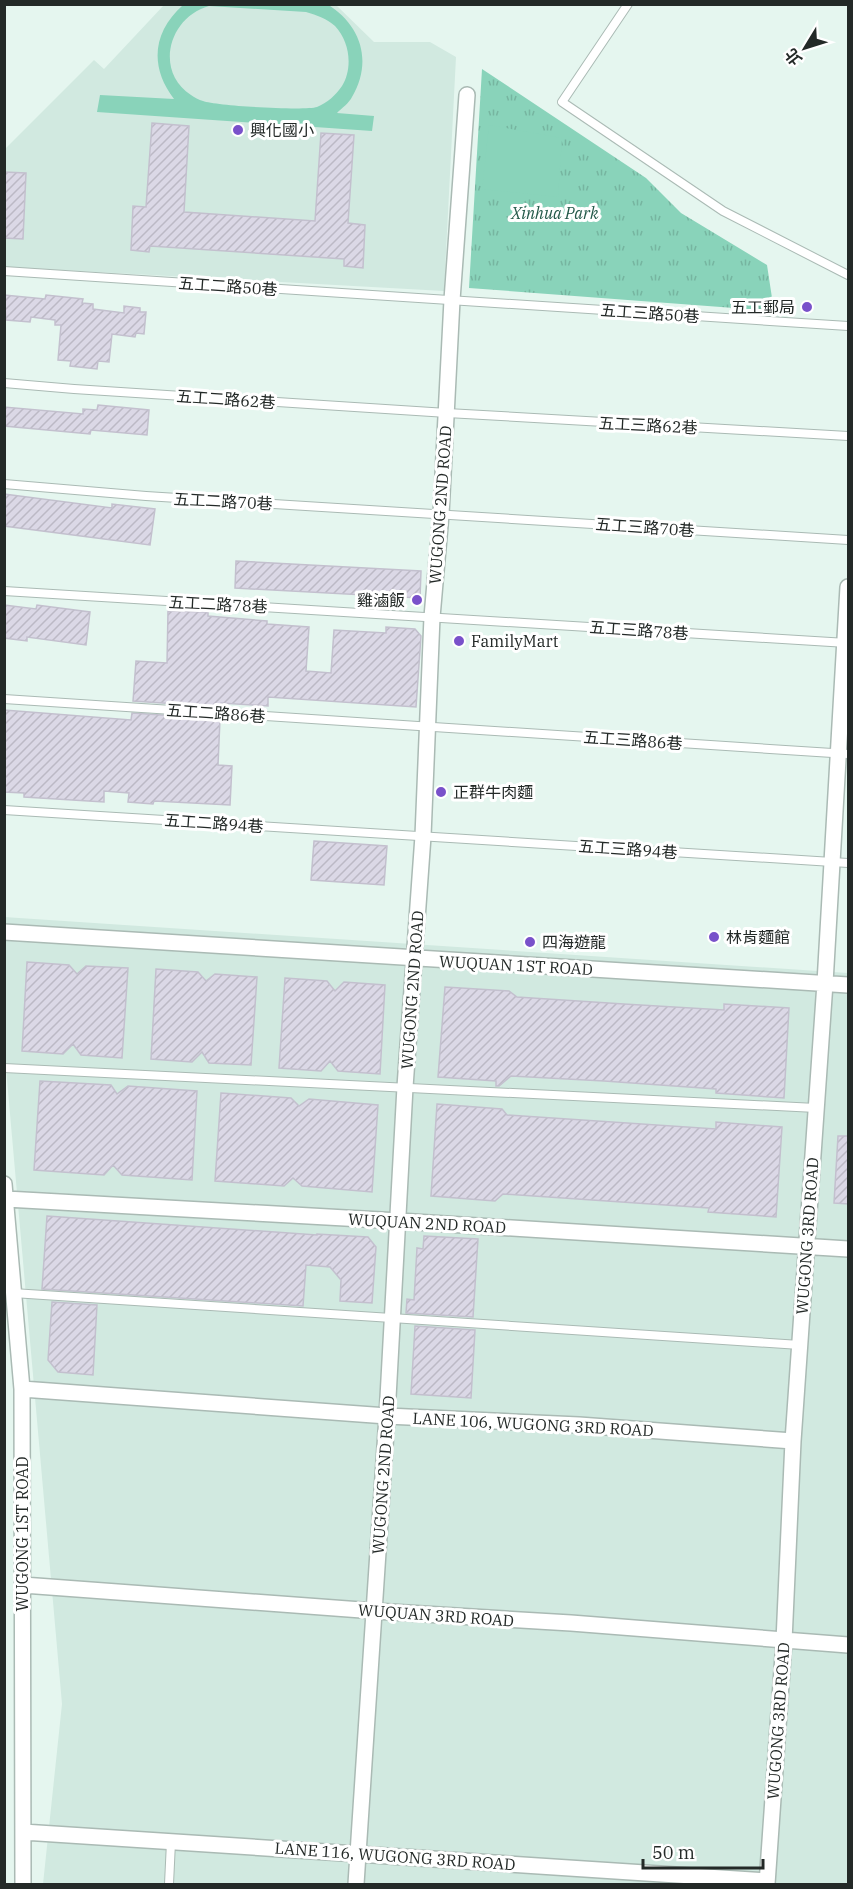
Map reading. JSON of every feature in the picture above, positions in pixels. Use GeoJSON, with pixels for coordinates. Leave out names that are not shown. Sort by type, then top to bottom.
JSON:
{"type":"FeatureCollection","features":[{"type":"Feature","properties":{"kind":"street","name":"WUGONG 2ND ROAD"},"geometry":{"type":"LineString","coordinates":[[356,1884],[399,1221],[405,1087],[423,836],[432,617],[441,514],[452,300],[467,95]]}},
{"type":"Feature","properties":{"kind":"street","name":"WUGONG 3RD ROAD"},"geometry":{"type":"LineString","coordinates":[[767,1883],[784,1641],[793,1441],[832,862],[843,753],[849,587]]}},
{"type":"Feature","properties":{"kind":"street","name":"WUQUAN 1ST ROAD"},"geometry":{"type":"LineString","coordinates":[[4,933],[849,985]]}},
{"type":"Feature","properties":{"kind":"street","name":"WUQUAN 2ND ROAD"},"geometry":{"type":"LineString","coordinates":[[5,1191],[399,1221],[849,1249]]}},
{"type":"Feature","properties":{"kind":"street","name":"WUGONG 1ST ROAD"},"geometry":{"type":"LineString","coordinates":[[5,1191],[22,1389],[23,1884]]}},
{"type":"Feature","properties":{"kind":"street","name":"LANE 106, WUGONG 3RD ROAD"},"geometry":{"type":"LineString","coordinates":[[22,1389],[387,1416],[579,1425],[793,1441]]}},
{"type":"Feature","properties":{"kind":"street","name":"WUQUAN 3RD ROAD"},"geometry":{"type":"LineString","coordinates":[[23,1585],[571,1623],[849,1645]]}},
{"type":"Feature","properties":{"kind":"street","name":"LANE 116, WUGONG 3RD ROAD"},"geometry":{"type":"LineString","coordinates":[[23,1832],[767,1883]]}},
{"type":"Feature","properties":{"kind":"lane"},"geometry":{"type":"LineString","coordinates":[[628,4],[562,102],[723,211],[849,275]]}},
{"type":"Feature","properties":{"kind":"lane","name":"五工二路50巷"},"geometry":{"type":"LineString","coordinates":[[4,271],[452,300]]}},
{"type":"Feature","properties":{"kind":"lane","name":"五工三路50巷"},"geometry":{"type":"LineString","coordinates":[[452,300],[849,326]]}},
{"type":"Feature","properties":{"kind":"lane","name":"五工二路62巷"},"geometry":{"type":"LineString","coordinates":[[4,383],[447,413]]}},
{"type":"Feature","properties":{"kind":"lane","name":"五工三路62巷"},"geometry":{"type":"LineString","coordinates":[[447,413],[849,436]]}},
{"type":"Feature","properties":{"kind":"lane","name":"五工二路70巷"},"geometry":{"type":"LineString","coordinates":[[4,484],[146,496],[441,514]]}},
{"type":"Feature","properties":{"kind":"lane","name":"五工三路70巷"},"geometry":{"type":"LineString","coordinates":[[441,514],[849,540]]}},
{"type":"Feature","properties":{"kind":"lane","name":"五工二路78巷"},"geometry":{"type":"LineString","coordinates":[[4,591],[432,617]]}},
{"type":"Feature","properties":{"kind":"lane","name":"五工三路78巷"},"geometry":{"type":"LineString","coordinates":[[432,617],[847,643]]}},
{"type":"Feature","properties":{"kind":"lane","name":"五工二路86巷"},"geometry":{"type":"LineString","coordinates":[[4,699],[428,728]]}},
{"type":"Feature","properties":{"kind":"lane","name":"五工三路86巷"},"geometry":{"type":"LineString","coordinates":[[428,728],[843,753]]}},
{"type":"Feature","properties":{"kind":"lane","name":"五工二路94巷"},"geometry":{"type":"LineString","coordinates":[[4,810],[423,836]]}},
{"type":"Feature","properties":{"kind":"lane","name":"五工三路94巷"},"geometry":{"type":"LineString","coordinates":[[423,836],[849,863]]}},
{"type":"Feature","properties":{"kind":"lane"},"geometry":{"type":"LineString","coordinates":[[4,1068],[816,1108]]}},
{"type":"Feature","properties":{"kind":"lane"},"geometry":{"type":"LineString","coordinates":[[14,1293],[800,1345]]}},
{"type":"Feature","properties":{"kind":"lane"},"geometry":{"type":"LineString","coordinates":[[169,1884],[171,1842]]}},
{"type":"Feature","properties":{"kind":"shaded area","name":"興化國小"},"geometry":{"type":"Polygon","coordinates":[[[164,5],[336,5],[374,42],[430,42],[456,57],[444,291],[5,267],[4,150],[94,60],[104,69],[164,5]]]}},
{"type":"Feature","properties":{"kind":"shaded area"},"geometry":{"type":"Polygon","coordinates":[[[4,917],[848,973],[848,1884],[43,1884],[62,1704],[5,1057],[4,917]]]}},
{"type":"Feature","properties":{"kind":"green space"},"geometry":{"type":"Polygon","coordinates":[[[327,4],[348,22],[360,45],[362,57],[362,70],[358,84],[351,99],[337,113],[374,116],[372,131],[97,112],[100,95],[174,99],[161,74],[158,50],[165,26],[183,5],[327,4]],[[209,6],[195,12],[184,21],[171,46],[170,59],[173,73],[180,85],[191,95],[211,103],[261,107],[317,107],[337,93],[345,79],[349,63],[347,47],[335,26],[329,21],[306,12],[209,6]]]}},
{"type":"Feature","properties":{"kind":"green space","name":"Xinhua Park"},"geometry":{"type":"Polygon","coordinates":[[[482,69],[646,178],[681,213],[767,265],[774,311],[469,288],[482,69]]]}},
{"type":"Feature","properties":{"kind":"green space"},"geometry":{"type":"Polygon","coordinates":[[[489,125],[562,138],[558,197],[482,189],[489,125]]]}},
{"type":"Feature","properties":{"kind":"building"},"geometry":{"type":"Polygon","coordinates":[[[152,123],[189,126],[184,212],[315,221],[321,133],[354,135],[348,223],[365,225],[363,268],[344,266],[344,259],[150,246],[149,252],[131,250],[133,206],[146,207],[152,123]]]}},
{"type":"Feature","properties":{"kind":"building"},"geometry":{"type":"Polygon","coordinates":[[[4,172],[26,173],[23,239],[4,238],[4,172]]]}},
{"type":"Feature","properties":{"kind":"building"},"geometry":{"type":"Polygon","coordinates":[[[4,295],[45,299],[46,295],[83,299],[82,303],[93,304],[93,309],[124,313],[124,306],[140,308],[140,312],[146,312],[144,334],[136,333],[135,337],[112,334],[109,362],[98,361],[97,369],[70,366],[71,361],[58,360],[61,325],[55,325],[55,320],[31,317],[30,322],[6,320],[4,295]]]}},
{"type":"Feature","properties":{"kind":"building"},"geometry":{"type":"Polygon","coordinates":[[[98,405],[149,410],[147,435],[91,430],[90,434],[4,426],[4,407],[83,414],[83,409],[97,410],[98,405]]]}},
{"type":"Feature","properties":{"kind":"building"},"geometry":{"type":"Polygon","coordinates":[[[4,494],[112,508],[112,504],[155,509],[150,545],[4,526],[4,494]]]}},
{"type":"Feature","properties":{"kind":"building"},"geometry":{"type":"Polygon","coordinates":[[[236,561],[421,571],[420,598],[235,588],[236,561]]]}},
{"type":"Feature","properties":{"kind":"building"},"geometry":{"type":"Polygon","coordinates":[[[4,605],[36,609],[37,605],[90,612],[86,645],[27,637],[27,641],[4,638],[4,605]]]}},
{"type":"Feature","properties":{"kind":"building"},"geometry":{"type":"Polygon","coordinates":[[[168,611],[208,612],[208,616],[309,627],[306,671],[331,673],[334,630],[386,633],[386,627],[415,629],[421,636],[416,707],[268,697],[268,706],[221,703],[221,707],[133,701],[136,661],[167,663],[168,611]]]}},
{"type":"Feature","properties":{"kind":"building"},"geometry":{"type":"Polygon","coordinates":[[[4,710],[131,720],[132,713],[220,719],[218,765],[232,766],[230,805],[128,802],[129,793],[104,791],[104,802],[24,797],[24,793],[4,792],[4,710]]]}},
{"type":"Feature","properties":{"kind":"building"},"geometry":{"type":"Polygon","coordinates":[[[314,841],[387,846],[384,885],[311,880],[314,841]]]}},
{"type":"Feature","properties":{"kind":"building"},"geometry":{"type":"Polygon","coordinates":[[[27,962],[69,965],[77,974],[86,966],[128,968],[122,1058],[81,1055],[73,1044],[63,1054],[22,1051],[27,962]]]}},
{"type":"Feature","properties":{"kind":"building"},"geometry":{"type":"Polygon","coordinates":[[[156,969],[198,972],[206,981],[215,974],[257,977],[251,1065],[209,1063],[202,1052],[192,1062],[151,1059],[156,969]]]}},
{"type":"Feature","properties":{"kind":"building"},"geometry":{"type":"Polygon","coordinates":[[[285,978],[327,981],[335,991],[344,982],[385,985],[380,1074],[338,1071],[330,1061],[321,1071],[279,1068],[285,978]]]}},
{"type":"Feature","properties":{"kind":"building"},"geometry":{"type":"Polygon","coordinates":[[[445,987],[509,991],[517,997],[624,1004],[724,1010],[724,1004],[789,1008],[784,1098],[716,1093],[716,1089],[604,1081],[511,1076],[496,1086],[496,1081],[438,1077],[445,987]]]}},
{"type":"Feature","properties":{"kind":"building"},"geometry":{"type":"Polygon","coordinates":[[[40,1081],[111,1085],[117,1094],[128,1086],[197,1091],[192,1180],[122,1175],[113,1165],[104,1175],[34,1170],[40,1081]]]}},
{"type":"Feature","properties":{"kind":"building"},"geometry":{"type":"Polygon","coordinates":[[[221,1093],[291,1098],[299,1106],[309,1099],[378,1105],[372,1192],[302,1186],[293,1178],[284,1186],[215,1181],[221,1093]]]}},
{"type":"Feature","properties":{"kind":"building"},"geometry":{"type":"Polygon","coordinates":[[[437,1104],[502,1109],[507,1115],[716,1129],[716,1122],[782,1127],[776,1217],[708,1212],[709,1208],[503,1194],[495,1201],[431,1196],[437,1104]]]}},
{"type":"Feature","properties":{"kind":"building"},"geometry":{"type":"Polygon","coordinates":[[[838,1136],[849,1136],[849,1204],[834,1203],[838,1136]]]}},
{"type":"Feature","properties":{"kind":"building"},"geometry":{"type":"Polygon","coordinates":[[[47,1216],[368,1237],[376,1247],[372,1303],[340,1301],[341,1280],[330,1267],[306,1265],[303,1306],[42,1289],[47,1216]]]}},
{"type":"Feature","properties":{"kind":"building"},"geometry":{"type":"Polygon","coordinates":[[[424,1236],[478,1239],[473,1317],[406,1313],[407,1299],[414,1300],[417,1248],[423,1249],[424,1236]]]}},
{"type":"Feature","properties":{"kind":"building"},"geometry":{"type":"Polygon","coordinates":[[[52,1302],[97,1305],[93,1375],[58,1372],[48,1360],[52,1302]]]}},
{"type":"Feature","properties":{"kind":"building"},"geometry":{"type":"Polygon","coordinates":[[[415,1326],[475,1330],[471,1398],[411,1394],[415,1326]]]}},
{"type":"Feature","properties":{"kind":"place","name":"興化國小"},"geometry":{"type":"Point","coordinates":[238,130]}},
{"type":"Feature","properties":{"kind":"place","name":"五工郵局"},"geometry":{"type":"Point","coordinates":[807,307]}},
{"type":"Feature","properties":{"kind":"place","name":"雞滷飯"},"geometry":{"type":"Point","coordinates":[417,600]}},
{"type":"Feature","properties":{"kind":"place","name":"FamilyMart"},"geometry":{"type":"Point","coordinates":[459,641]}},
{"type":"Feature","properties":{"kind":"place","name":"正群牛肉麵"},"geometry":{"type":"Point","coordinates":[441,792]}},
{"type":"Feature","properties":{"kind":"place","name":"林肯麵館"},"geometry":{"type":"Point","coordinates":[714,937]}},
{"type":"Feature","properties":{"kind":"place","name":"四海遊龍"},"geometry":{"type":"Point","coordinates":[530,942]}}]}
